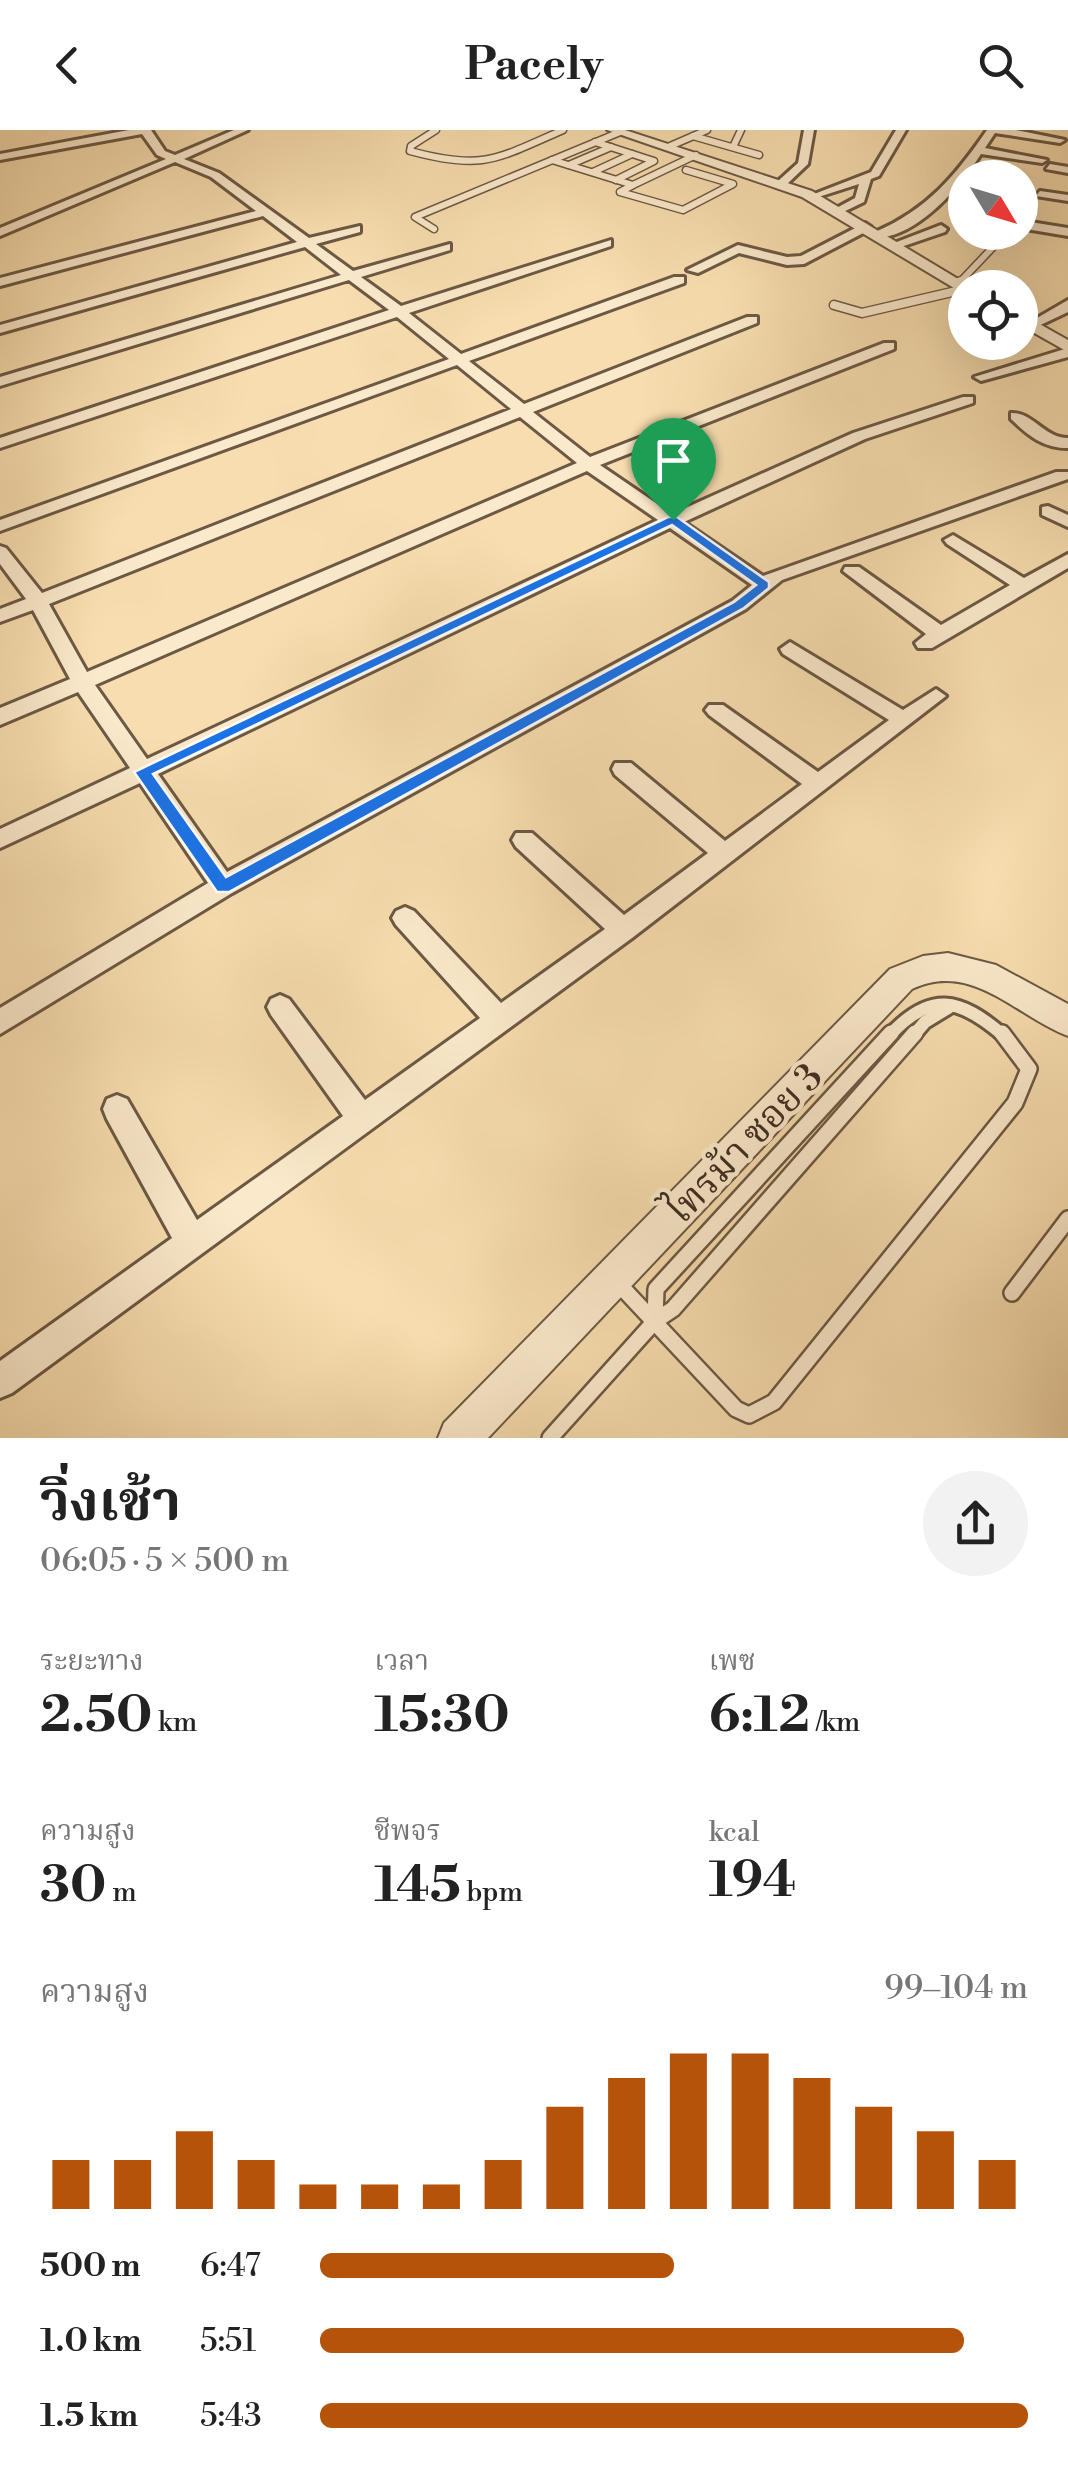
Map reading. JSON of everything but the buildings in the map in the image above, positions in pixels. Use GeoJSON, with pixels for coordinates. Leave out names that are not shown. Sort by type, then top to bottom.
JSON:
{"type":"FeatureCollection","features":[{"type":"Feature","properties":{"kind":"street"},"geometry":{"type":"LineString","coordinates":[[0,157],[145,130],[161,153],[206,170],[400,312],[588,464],[764,585]]}},
{"type":"Feature","properties":{"kind":"street"},"geometry":{"type":"LineString","coordinates":[[0,232],[243,130]]}},
{"type":"Feature","properties":{"kind":"street"},"geometry":{"type":"LineString","coordinates":[[782,183],[803,164],[809,130]]}},
{"type":"Feature","properties":{"kind":"street"},"geometry":{"type":"LineString","coordinates":[[813,198],[880,169],[901,130]]}},
{"type":"Feature","properties":{"kind":"street"},"geometry":{"type":"LineString","coordinates":[[972,160],[994,130],[1060,140]]}},
{"type":"Feature","properties":{"kind":"street"},"geometry":{"type":"LineString","coordinates":[[616,131],[782,183],[872,231],[948,278]]}},
{"type":"Feature","properties":{"kind":"street"},"geometry":{"type":"LineString","coordinates":[[978,150],[1068,170]]}},
{"type":"Feature","properties":{"kind":"street"},"geometry":{"type":"LineString","coordinates":[[837,211],[860,200],[866,178]]}},
{"type":"Feature","properties":{"kind":"street"},"geometry":{"type":"LineString","coordinates":[[0,526],[459,361],[686,275],[738,249],[788,261],[804,260],[872,231],[903,225],[947,194]]}},
{"type":"Feature","properties":{"kind":"street"},"geometry":{"type":"LineString","coordinates":[[1040,194],[1068,198]]}},
{"type":"Feature","properties":{"kind":"street"},"geometry":{"type":"LineString","coordinates":[[0,282],[264,212]]}},
{"type":"Feature","properties":{"kind":"street"},"geometry":{"type":"LineString","coordinates":[[1038,227],[1068,232]]}},
{"type":"Feature","properties":{"kind":"street"},"geometry":{"type":"LineString","coordinates":[[0,330],[356,229]]}},
{"type":"Feature","properties":{"kind":"street"},"geometry":{"type":"LineString","coordinates":[[895,245],[942,230]]}},
{"type":"Feature","properties":{"kind":"street"},"geometry":{"type":"LineString","coordinates":[[0,443],[607,244]]}},
{"type":"Feature","properties":{"kind":"street"},"geometry":{"type":"LineString","coordinates":[[0,382],[446,248]]}},
{"type":"Feature","properties":{"kind":"street"},"geometry":{"type":"LineString","coordinates":[[1038,318],[1058,314],[1068,304]]}},
{"type":"Feature","properties":{"kind":"street"},"geometry":{"type":"LineString","coordinates":[[0,616],[752,320]]}},
{"type":"Feature","properties":{"kind":"street"},"geometry":{"type":"LineString","coordinates":[[1038,329],[1068,350]]}},
{"type":"Feature","properties":{"kind":"street"},"geometry":{"type":"LineString","coordinates":[[0,717],[588,464],[889,346]]}},
{"type":"Feature","properties":{"kind":"street"},"geometry":{"type":"LineString","coordinates":[[981,378],[1068,350]]}},
{"type":"Feature","properties":{"kind":"street"},"geometry":{"type":"LineString","coordinates":[[0,840],[673,520],[858,436],[968,400]]}},
{"type":"Feature","properties":{"kind":"street"},"geometry":{"type":"LineString","coordinates":[[1017,416],[1044,439],[1055,444],[1068,442]]}},
{"type":"Feature","properties":{"kind":"street"},"geometry":{"type":"LineString","coordinates":[[0,1022],[223,886],[739,605],[790,569],[1062,476]]}},
{"type":"Feature","properties":{"kind":"street"},"geometry":{"type":"LineString","coordinates":[[1048,510],[1068,522]]}},
{"type":"Feature","properties":{"kind":"street"},"geometry":{"type":"LineString","coordinates":[[953,540],[1024,586]]}},
{"type":"Feature","properties":{"kind":"street"},"geometry":{"type":"LineString","coordinates":[[0,552],[38,601],[82,682],[223,886]]}},
{"type":"Feature","properties":{"kind":"street"},"geometry":{"type":"LineString","coordinates":[[852,572],[933,639],[1068,560]]}},
{"type":"Feature","properties":{"kind":"street"},"geometry":{"type":"LineString","coordinates":[[790,648],[904,720]]}},
{"type":"Feature","properties":{"kind":"street"},"geometry":{"type":"LineString","coordinates":[[0,1381],[623,930],[936,696]]}},
{"type":"Feature","properties":{"kind":"street"},"geometry":{"type":"LineString","coordinates":[[716,710],[818,784]]}},
{"type":"Feature","properties":{"kind":"street"},"geometry":{"type":"LineString","coordinates":[[623,769],[725,854]]}},
{"type":"Feature","properties":{"kind":"street"},"geometry":{"type":"LineString","coordinates":[[524,840],[623,930]]}},
{"type":"Feature","properties":{"kind":"street"},"geometry":{"type":"LineString","coordinates":[[404,918],[499,1019]]}},
{"type":"Feature","properties":{"kind":"street","name":"ไทรม้า ซอย 3"},"geometry":{"type":"LineString","coordinates":[[458,1438],[900,978],[931,967],[959,969],[1001,982],[1068,1021]]}},
{"type":"Feature","properties":{"kind":"street"},"geometry":{"type":"LineString","coordinates":[[280,1007],[362,1119]]}},
{"type":"Feature","properties":{"kind":"street"},"geometry":{"type":"LineString","coordinates":[[117,1108],[192,1242]]}},
{"type":"Feature","properties":{"kind":"lane"},"geometry":{"type":"LineString","coordinates":[[436,130],[411,146],[410,151],[478,164],[560,131]]}},
{"type":"Feature","properties":{"kind":"lane"},"geometry":{"type":"LineString","coordinates":[[547,130],[560,131]]}},
{"type":"Feature","properties":{"kind":"lane"},"geometry":{"type":"LineString","coordinates":[[668,146],[707,130]]}},
{"type":"Feature","properties":{"kind":"lane"},"geometry":{"type":"LineString","coordinates":[[733,147],[741,130]]}},
{"type":"Feature","properties":{"kind":"lane"},"geometry":{"type":"LineString","coordinates":[[434,229],[416,217],[616,131]]}},
{"type":"Feature","properties":{"kind":"lane"},"geometry":{"type":"LineString","coordinates":[[693,136],[759,155]]}},
{"type":"Feature","properties":{"kind":"lane"},"geometry":{"type":"LineString","coordinates":[[595,142],[654,162],[616,180]]}},
{"type":"Feature","properties":{"kind":"lane"},"geometry":{"type":"LineString","coordinates":[[569,165],[611,147]]}},
{"type":"Feature","properties":{"kind":"lane"},"geometry":{"type":"LineString","coordinates":[[592,172],[632,154]]}},
{"type":"Feature","properties":{"kind":"lane"},"geometry":{"type":"LineString","coordinates":[[686,170],[733,184],[683,210],[620,192],[696,155]]}},
{"type":"Feature","properties":{"kind":"lane"},"geometry":{"type":"LineString","coordinates":[[552,160],[633,185]]}},
{"type":"Feature","properties":{"kind":"lane"},"geometry":{"type":"LineString","coordinates":[[974,270],[991,250]]}},
{"type":"Feature","properties":{"kind":"lane"},"geometry":{"type":"LineString","coordinates":[[834,305],[862,313],[948,291]]}},
{"type":"Feature","properties":{"kind":"lane"},"geometry":{"type":"LineString","coordinates":[[612,1278],[736,1409],[749,1415],[774,1402],[1016,1103],[1029,1068],[1020,1049],[1001,1031],[964,1012],[931,1004],[910,1013],[656,1289],[654,1321]]}},
{"type":"Feature","properties":{"kind":"lane"},"geometry":{"type":"LineString","coordinates":[[550,1438],[654,1321],[674,1309],[925,1022],[948,1008]]}},
{"type":"Feature","properties":{"kind":"lane"},"geometry":{"type":"LineString","coordinates":[[1012,1293],[1068,1219]]}},
{"type":"Feature","properties":{"kind":"route"},"geometry":{"type":"LineString","coordinates":[[673,520],[764,585],[739,605],[223,886],[142,772],[673,520]]}}]}
